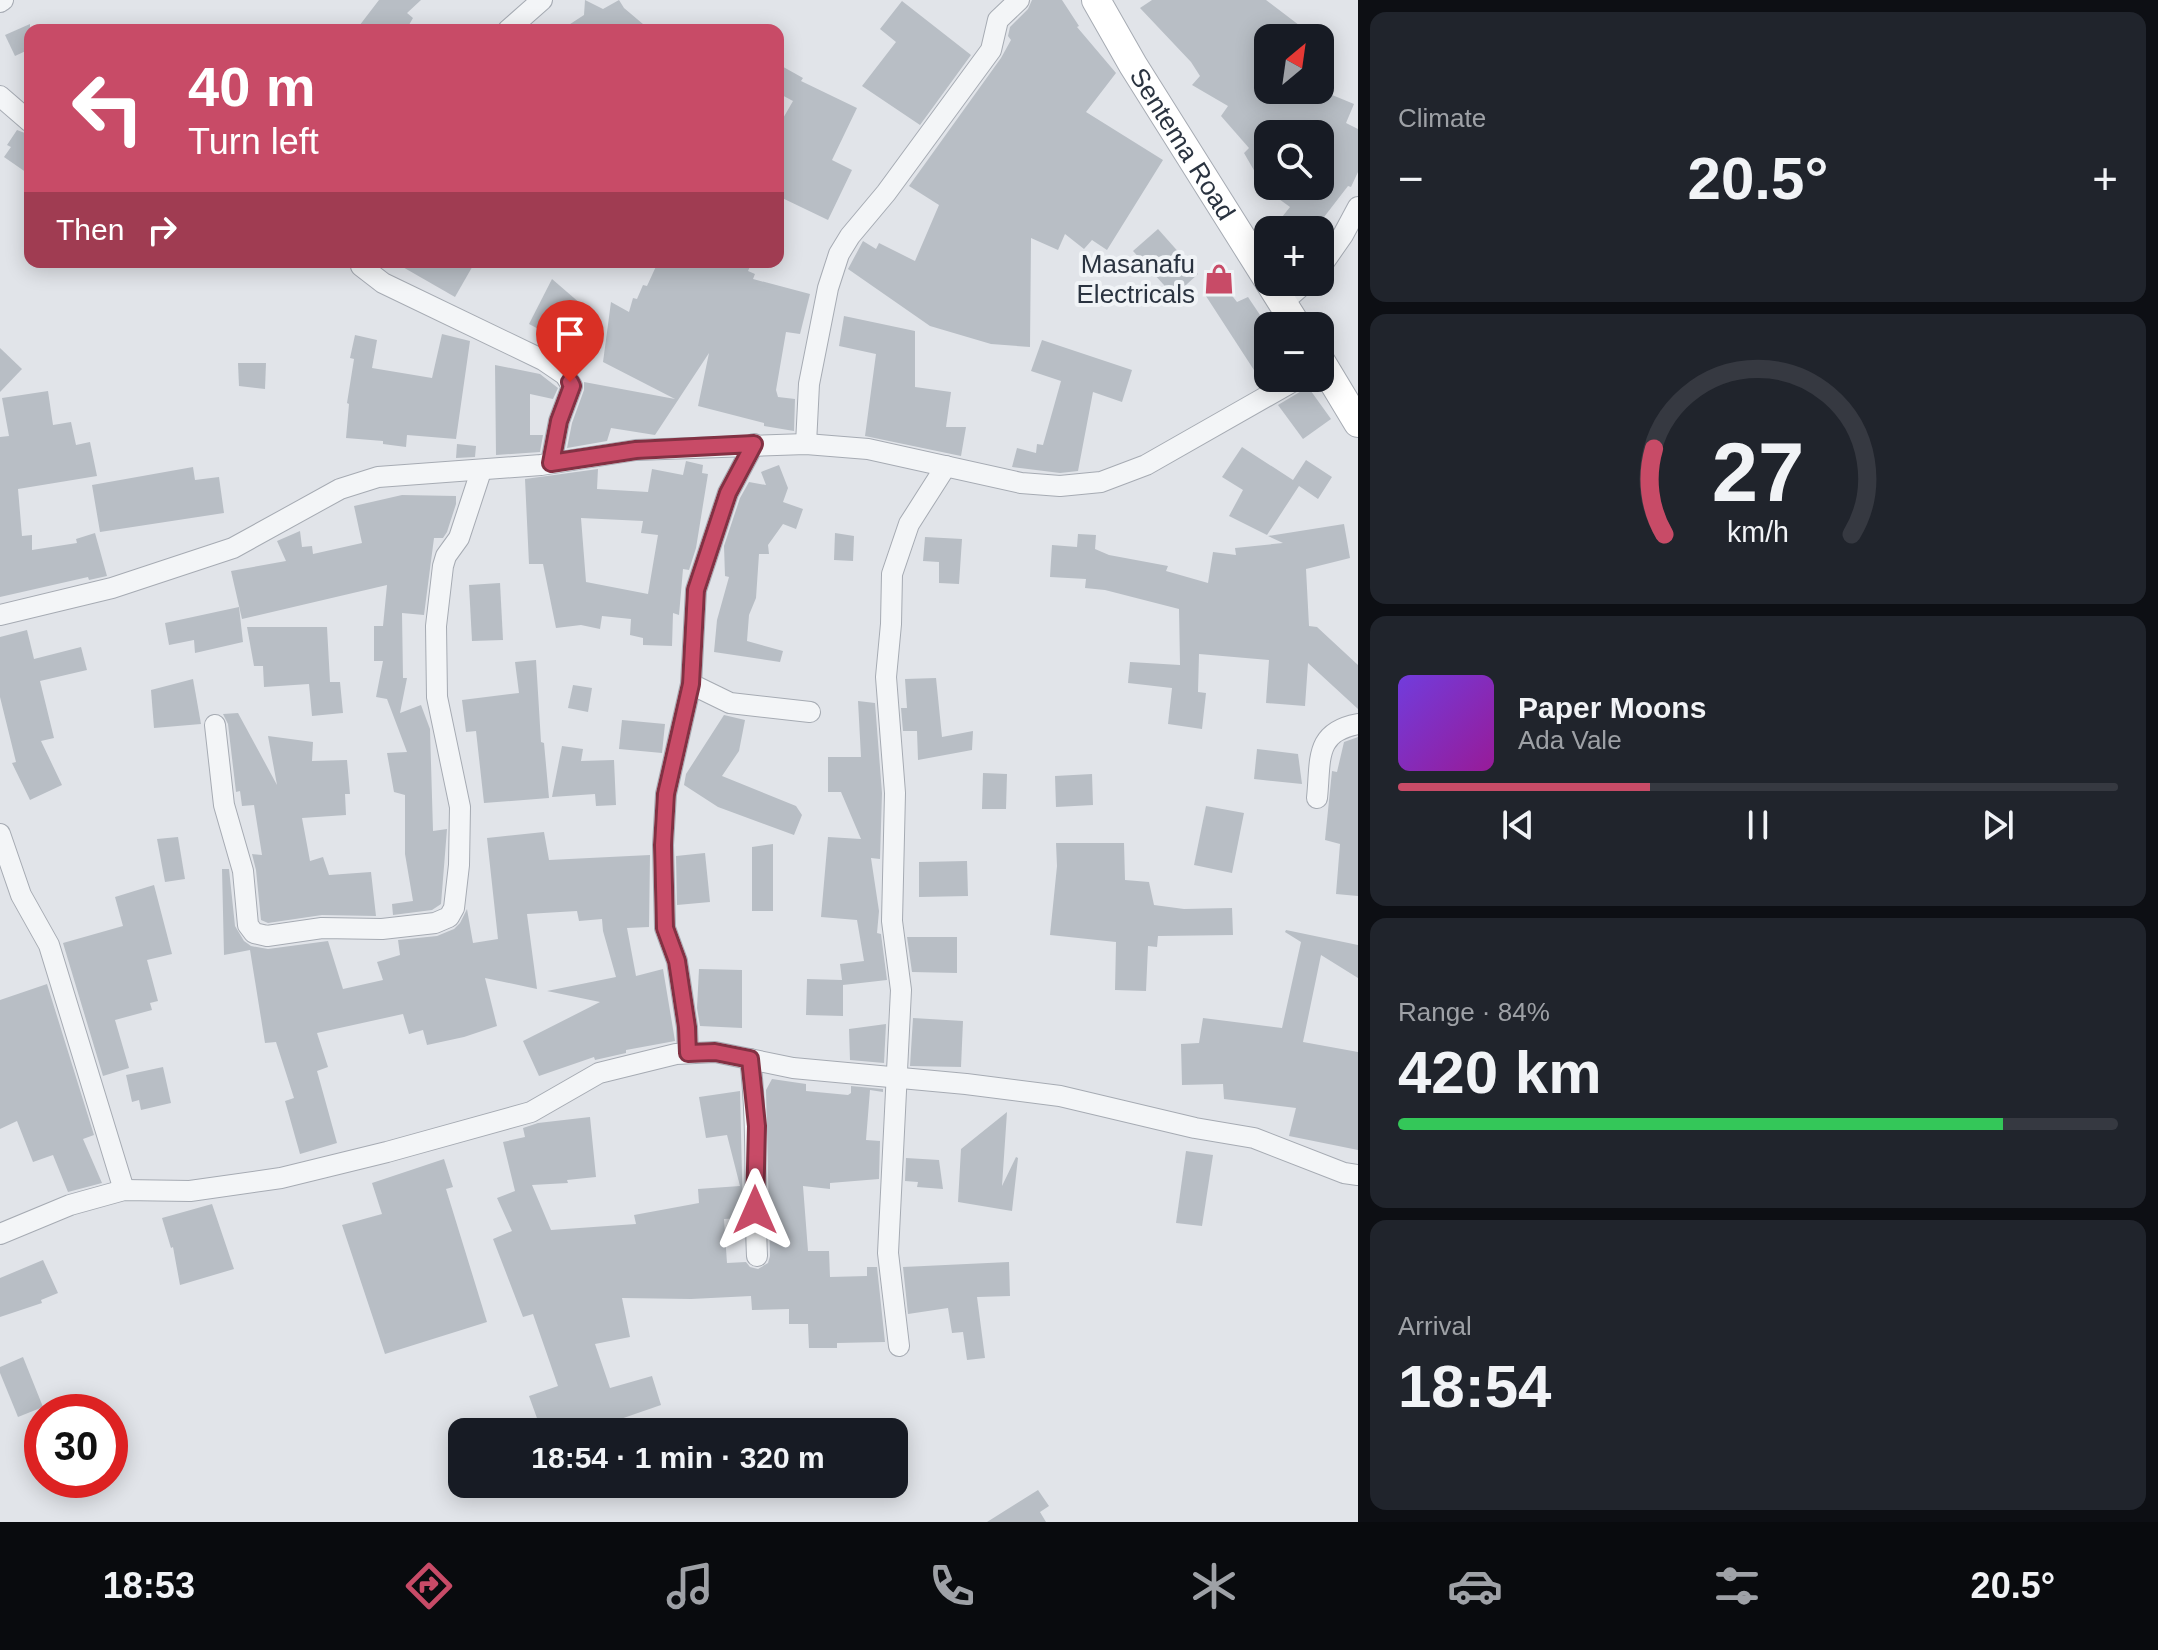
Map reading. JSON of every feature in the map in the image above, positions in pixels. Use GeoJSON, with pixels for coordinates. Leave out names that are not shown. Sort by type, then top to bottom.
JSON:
{"type":"FeatureCollection","features":[{"type":"Feature","properties":{"kind":"main road","name":"Sentema Road"},"geometry":{"type":"LineString","coordinates":[[1096,0],[1133,65],[1287,312]]}},
{"type":"Feature","properties":{"kind":"main road"},"geometry":{"type":"LineString","coordinates":[[1334,391],[1358,423]]}},
{"type":"Feature","properties":{"kind":"street"},"geometry":{"type":"LineString","coordinates":[[515,24],[542,0]]}},
{"type":"Feature","properties":{"kind":"street"},"geometry":{"type":"LineString","coordinates":[[806,444],[809,384],[828,288],[839,254],[991,50],[998,20],[1019,0]]}},
{"type":"Feature","properties":{"kind":"street"},"geometry":{"type":"LineString","coordinates":[[0,96],[24,117]]}},
{"type":"Feature","properties":{"kind":"street"},"geometry":{"type":"LineString","coordinates":[[1334,248],[1358,207]]}},
{"type":"Feature","properties":{"kind":"street"},"geometry":{"type":"LineString","coordinates":[[364,268],[383,283],[543,360],[565,375],[572,386],[559,421],[551,463]]}},
{"type":"Feature","properties":{"kind":"street"},"geometry":{"type":"LineString","coordinates":[[0,615],[112,588],[233,548],[340,489],[378,477],[481,471],[636,450],[806,444],[868,449],[1021,483],[1060,486],[1101,482],[1146,465],[1273,392]]}},
{"type":"Feature","properties":{"kind":"street"},"geometry":{"type":"LineString","coordinates":[[688,1053],[677,961],[665,928],[663,845],[668,781],[691,684],[696,590],[728,493],[754,444]]}},
{"type":"Feature","properties":{"kind":"street"},"geometry":{"type":"LineString","coordinates":[[899,1346],[888,1253],[901,990],[892,921],[895,793],[886,677],[892,574],[909,524],[946,466]]}},
{"type":"Feature","properties":{"kind":"street"},"geometry":{"type":"LineString","coordinates":[[215,725],[224,805],[243,871],[248,925],[254,933],[267,936],[322,928],[382,929],[435,923],[449,917],[454,908],[461,826],[460,807],[437,697],[436,626],[443,566],[459,538],[481,471]]}},
{"type":"Feature","properties":{"kind":"street"},"geometry":{"type":"LineString","coordinates":[[691,684],[730,703],[810,712]]}},
{"type":"Feature","properties":{"kind":"street"},"geometry":{"type":"LineString","coordinates":[[1317,798],[1326,739],[1340,727],[1358,724]]}},
{"type":"Feature","properties":{"kind":"street"},"geometry":{"type":"LineString","coordinates":[[0,834],[21,895],[49,945],[124,1190]]}},
{"type":"Feature","properties":{"kind":"street"},"geometry":{"type":"LineString","coordinates":[[0,1234],[70,1205],[124,1190],[190,1191],[281,1178],[531,1112],[599,1073],[688,1053],[715,1052],[793,1068],[1060,1096],[1195,1128],[1254,1138],[1344,1173],[1358,1175]]}},
{"type":"Feature","properties":{"kind":"street"},"geometry":{"type":"LineString","coordinates":[[750,1059],[757,1126],[754,1187],[757,1256]]}},
{"type":"Feature","properties":{"kind":"building"},"geometry":{"type":"Polygon","coordinates":[[[379,0],[421,0],[407,13],[413,18],[410,24],[361,24],[379,0]]]}},
{"type":"Feature","properties":{"kind":"building"},"geometry":{"type":"Polygon","coordinates":[[[585,0],[603,9],[619,0],[643,24],[570,24],[584,15],[585,0]]]}},
{"type":"Feature","properties":{"kind":"building"},"geometry":{"type":"Polygon","coordinates":[[[1032,0],[1062,0],[1077,27],[1116,73],[1086,112],[1163,160],[1107,250],[1092,240],[1084,249],[1065,234],[1058,250],[1031,238],[1030,347],[991,344],[930,326],[848,269],[863,241],[876,249],[879,243],[915,261],[939,205],[909,186],[1001,58],[1011,40],[1008,36],[1010,27],[1028,9],[1032,0]]]}},
{"type":"Feature","properties":{"kind":"building"},"geometry":{"type":"Polygon","coordinates":[[[1152,0],[1266,0],[1298,24],[1254,24],[1254,104],[1334,104],[1334,96],[1354,104],[1346,123],[1358,129],[1358,172],[1351,187],[1348,186],[1325,216],[1283,216],[1290,207],[1280,200],[1334,200],[1334,120],[1254,120],[1254,170],[1244,153],[1249,148],[1221,116],[1228,106],[1192,85],[1200,76],[1191,62],[1140,8],[1152,0]]]}},
{"type":"Feature","properties":{"kind":"building"},"geometry":{"type":"Polygon","coordinates":[[[902,1],[971,55],[920,125],[862,86],[896,42],[880,29],[902,1]]]}},
{"type":"Feature","properties":{"kind":"building"},"geometry":{"type":"Polygon","coordinates":[[[24,27],[24,52],[15,56],[5,35],[24,27]]]}},
{"type":"Feature","properties":{"kind":"building"},"geometry":{"type":"Polygon","coordinates":[[[784,67],[803,78],[801,81],[857,108],[832,160],[852,170],[828,220],[784,199],[784,117],[793,101],[784,96],[784,67]]]}},
{"type":"Feature","properties":{"kind":"building"},"geometry":{"type":"Polygon","coordinates":[[[17,130],[24,133],[24,171],[4,157],[11,147],[7,145],[17,130]]]}},
{"type":"Feature","properties":{"kind":"building"},"geometry":{"type":"Polygon","coordinates":[[[1158,229],[1198,274],[1174,296],[1133,251],[1158,229]]]}},
{"type":"Feature","properties":{"kind":"building"},"geometry":{"type":"Polygon","coordinates":[[[404,268],[472,268],[455,297],[404,268]]]}},
{"type":"Feature","properties":{"kind":"building"},"geometry":{"type":"Polygon","coordinates":[[[655,268],[749,268],[748,271],[755,274],[753,279],[810,294],[800,334],[786,332],[776,390],[778,397],[795,399],[794,431],[764,426],[764,423],[698,406],[709,353],[655,435],[611,428],[607,441],[567,448],[584,382],[675,399],[603,362],[611,302],[629,312],[633,298],[637,299],[643,285],[647,286],[655,268]]]}},
{"type":"Feature","properties":{"kind":"building"},"geometry":{"type":"Polygon","coordinates":[[[552,279],[589,311],[571,346],[529,324],[552,279]]]}},
{"type":"Feature","properties":{"kind":"building"},"geometry":{"type":"Polygon","coordinates":[[[1219,279],[1237,302],[1248,297],[1258,312],[1254,312],[1254,370],[1204,293],[1219,279]]]}},
{"type":"Feature","properties":{"kind":"building"},"geometry":{"type":"Polygon","coordinates":[[[844,316],[915,331],[915,387],[951,392],[946,427],[966,427],[961,456],[865,436],[876,354],[839,346],[844,316]]]}},
{"type":"Feature","properties":{"kind":"building"},"geometry":{"type":"Polygon","coordinates":[[[442,334],[470,341],[456,439],[407,435],[406,447],[383,444],[383,441],[346,438],[347,403],[354,359],[350,358],[355,335],[377,340],[372,368],[432,378],[442,334]]]}},
{"type":"Feature","properties":{"kind":"building"},"geometry":{"type":"Polygon","coordinates":[[[1042,340],[1132,370],[1122,402],[1093,392],[1078,471],[1060,473],[1012,467],[1017,448],[1036,453],[1037,444],[1043,445],[1061,381],[1031,371],[1042,340]]]}},
{"type":"Feature","properties":{"kind":"building"},"geometry":{"type":"Polygon","coordinates":[[[0,348],[22,369],[0,392],[0,348]]]}},
{"type":"Feature","properties":{"kind":"building"},"geometry":{"type":"Polygon","coordinates":[[[238,363],[266,363],[265,389],[239,386],[238,363]]]}},
{"type":"Feature","properties":{"kind":"building"},"geometry":{"type":"Polygon","coordinates":[[[495,365],[540,374],[558,388],[553,399],[530,394],[530,435],[543,435],[540,452],[496,455],[495,365]]]}},
{"type":"Feature","properties":{"kind":"building"},"geometry":{"type":"Polygon","coordinates":[[[48,391],[53,425],[71,422],[76,445],[90,442],[97,476],[18,489],[22,536],[32,535],[32,550],[77,543],[76,539],[95,533],[107,576],[89,580],[88,577],[0,597],[0,437],[9,436],[2,398],[48,391]]]}},
{"type":"Feature","properties":{"kind":"building"},"geometry":{"type":"Polygon","coordinates":[[[1300,392],[1312,392],[1331,419],[1303,439],[1278,405],[1300,392]]]}},
{"type":"Feature","properties":{"kind":"building"},"geometry":{"type":"Polygon","coordinates":[[[457,444],[476,446],[475,457],[456,458],[457,444]]]}},
{"type":"Feature","properties":{"kind":"building"},"geometry":{"type":"Polygon","coordinates":[[[1242,447],[1293,480],[1306,460],[1332,477],[1318,499],[1299,486],[1267,535],[1229,516],[1243,490],[1222,477],[1242,447]]]}},
{"type":"Feature","properties":{"kind":"building"},"geometry":{"type":"Polygon","coordinates":[[[686,461],[703,465],[702,473],[708,474],[696,548],[689,570],[683,569],[679,615],[673,613],[672,646],[643,645],[643,638],[630,635],[631,619],[602,616],[600,629],[581,625],[556,628],[543,564],[529,564],[525,479],[598,469],[597,489],[648,492],[652,469],[683,475],[686,461]],[[581,518],[586,582],[648,594],[658,535],[641,533],[643,521],[581,518]]]}},
{"type":"Feature","properties":{"kind":"building"},"geometry":{"type":"Polygon","coordinates":[[[779,465],[788,488],[783,502],[803,509],[796,529],[783,524],[768,545],[769,554],[759,554],[756,598],[749,615],[747,641],[783,651],[780,662],[714,652],[717,620],[729,577],[725,576],[724,546],[740,498],[749,482],[766,485],[761,472],[779,465]]]}},
{"type":"Feature","properties":{"kind":"building"},"geometry":{"type":"Polygon","coordinates":[[[193,467],[195,480],[219,477],[224,513],[100,532],[92,485],[193,467]]]}},
{"type":"Feature","properties":{"kind":"building"},"geometry":{"type":"Polygon","coordinates":[[[402,495],[456,496],[456,504],[447,532],[443,538],[434,538],[424,615],[402,613],[403,678],[407,678],[400,713],[421,705],[430,729],[433,831],[447,829],[441,904],[432,910],[393,915],[392,904],[413,901],[405,854],[405,795],[394,792],[387,753],[407,752],[387,699],[376,697],[383,661],[374,661],[374,626],[383,626],[387,585],[242,619],[231,571],[286,561],[277,541],[300,531],[302,547],[312,546],[313,554],[362,543],[354,506],[402,495]]]}},
{"type":"Feature","properties":{"kind":"building"},"geometry":{"type":"Polygon","coordinates":[[[1344,524],[1350,558],[1306,569],[1309,626],[1317,627],[1358,665],[1358,709],[1308,663],[1305,706],[1266,703],[1269,660],[1199,654],[1198,692],[1206,693],[1202,729],[1168,724],[1172,688],[1128,683],[1130,662],[1180,665],[1179,609],[1105,590],[1085,588],[1086,579],[1050,577],[1052,545],[1077,547],[1078,534],[1096,535],[1095,549],[1109,555],[1168,566],[1166,571],[1208,583],[1213,552],[1236,555],[1235,548],[1283,543],[1268,536],[1344,524]]]}},
{"type":"Feature","properties":{"kind":"building"},"geometry":{"type":"Polygon","coordinates":[[[835,533],[854,536],[853,561],[834,560],[835,533]]]}},
{"type":"Feature","properties":{"kind":"building"},"geometry":{"type":"Polygon","coordinates":[[[925,537],[962,539],[959,584],[939,583],[939,562],[923,561],[925,537]]]}},
{"type":"Feature","properties":{"kind":"building"},"geometry":{"type":"Polygon","coordinates":[[[500,583],[503,640],[472,641],[469,585],[500,583]]]}},
{"type":"Feature","properties":{"kind":"building"},"geometry":{"type":"Polygon","coordinates":[[[239,607],[243,642],[195,653],[194,640],[169,645],[165,623],[239,607]]]}},
{"type":"Feature","properties":{"kind":"building"},"geometry":{"type":"Polygon","coordinates":[[[247,627],[327,627],[330,682],[340,682],[343,713],[312,716],[309,684],[264,687],[263,666],[254,666],[247,627]]]}},
{"type":"Feature","properties":{"kind":"building"},"geometry":{"type":"Polygon","coordinates":[[[27,630],[34,659],[81,647],[87,670],[40,681],[54,738],[41,741],[62,785],[30,800],[12,763],[16,762],[0,697],[0,637],[27,630]]]}},
{"type":"Feature","properties":{"kind":"building"},"geometry":{"type":"Polygon","coordinates":[[[536,660],[541,742],[544,743],[549,798],[484,803],[476,731],[466,732],[462,700],[519,693],[515,662],[536,660]]]}},
{"type":"Feature","properties":{"kind":"building"},"geometry":{"type":"Polygon","coordinates":[[[936,678],[942,737],[973,731],[972,750],[918,760],[917,731],[903,731],[901,708],[907,708],[905,679],[936,678]]]}},
{"type":"Feature","properties":{"kind":"building"},"geometry":{"type":"Polygon","coordinates":[[[193,679],[201,724],[154,728],[151,690],[193,679]]]}},
{"type":"Feature","properties":{"kind":"building"},"geometry":{"type":"Polygon","coordinates":[[[573,685],[592,688],[588,712],[568,708],[573,685]]]}},
{"type":"Feature","properties":{"kind":"building"},"geometry":{"type":"Polygon","coordinates":[[[858,701],[875,703],[882,793],[880,859],[871,858],[879,911],[877,933],[881,934],[887,980],[843,985],[843,1016],[806,1015],[807,979],[842,980],[840,964],[864,961],[857,920],[821,917],[828,837],[861,839],[841,792],[828,792],[828,757],[861,757],[858,701]]]}},
{"type":"Feature","properties":{"kind":"building"},"geometry":{"type":"Polygon","coordinates":[[[238,713],[277,785],[268,736],[313,742],[312,761],[347,760],[350,794],[345,794],[346,815],[302,818],[310,861],[323,857],[329,875],[371,872],[376,916],[322,915],[268,923],[261,920],[252,854],[262,855],[254,805],[242,806],[240,791],[236,792],[228,724],[223,714],[238,713]]]}},
{"type":"Feature","properties":{"kind":"building"},"geometry":{"type":"Polygon","coordinates":[[[724,715],[745,720],[739,751],[722,776],[796,806],[802,815],[794,835],[718,807],[684,785],[686,774],[724,715]]]}},
{"type":"Feature","properties":{"kind":"building"},"geometry":{"type":"Polygon","coordinates":[[[622,720],[665,724],[662,753],[619,749],[622,720]]]}},
{"type":"Feature","properties":{"kind":"building"},"geometry":{"type":"Polygon","coordinates":[[[1358,737],[1358,896],[1336,894],[1340,844],[1325,840],[1332,771],[1337,772],[1344,742],[1358,737]]]}},
{"type":"Feature","properties":{"kind":"building"},"geometry":{"type":"Polygon","coordinates":[[[562,746],[583,749],[581,761],[614,760],[616,805],[596,806],[595,794],[552,797],[562,746]]]}},
{"type":"Feature","properties":{"kind":"building"},"geometry":{"type":"Polygon","coordinates":[[[1257,749],[1298,754],[1302,784],[1254,779],[1257,749]]]}},
{"type":"Feature","properties":{"kind":"building"},"geometry":{"type":"Polygon","coordinates":[[[983,773],[1007,774],[1006,809],[982,809],[983,773]]]}},
{"type":"Feature","properties":{"kind":"building"},"geometry":{"type":"Polygon","coordinates":[[[1092,774],[1093,805],[1056,807],[1055,776],[1092,774]]]}},
{"type":"Feature","properties":{"kind":"building"},"geometry":{"type":"Polygon","coordinates":[[[1206,806],[1244,813],[1232,873],[1194,865],[1206,806]]]}},
{"type":"Feature","properties":{"kind":"building"},"geometry":{"type":"Polygon","coordinates":[[[544,832],[549,860],[650,855],[649,927],[627,928],[636,976],[663,969],[675,1041],[626,1050],[626,1053],[595,1060],[594,1057],[539,1076],[523,1041],[600,1002],[547,991],[616,977],[602,919],[579,921],[577,911],[527,914],[537,989],[485,978],[497,1026],[427,1045],[423,1030],[409,1034],[403,1014],[317,1033],[328,1067],[317,1071],[337,1143],[300,1154],[285,1101],[294,1098],[276,1042],[265,1043],[250,950],[224,955],[222,869],[229,869],[235,926],[244,941],[251,946],[268,949],[328,941],[343,989],[383,980],[377,962],[400,955],[398,940],[437,936],[454,929],[467,909],[473,943],[498,939],[487,838],[544,832]]]}},
{"type":"Feature","properties":{"kind":"building"},"geometry":{"type":"Polygon","coordinates":[[[178,837],[185,879],[165,882],[157,839],[178,837]]]}},
{"type":"Feature","properties":{"kind":"building"},"geometry":{"type":"Polygon","coordinates":[[[1056,843],[1124,843],[1125,880],[1149,882],[1154,905],[1184,909],[1232,908],[1233,935],[1158,936],[1157,947],[1148,946],[1146,991],[1115,990],[1116,942],[1050,935],[1057,866],[1056,843]]]}},
{"type":"Feature","properties":{"kind":"building"},"geometry":{"type":"Polygon","coordinates":[[[773,844],[773,911],[752,911],[752,847],[773,844]]]}},
{"type":"Feature","properties":{"kind":"building"},"geometry":{"type":"Polygon","coordinates":[[[705,853],[710,902],[677,905],[676,856],[705,853]]]}},
{"type":"Feature","properties":{"kind":"building"},"geometry":{"type":"Polygon","coordinates":[[[967,861],[968,896],[919,897],[919,862],[967,861]]]}},
{"type":"Feature","properties":{"kind":"building"},"geometry":{"type":"Polygon","coordinates":[[[154,885],[172,954],[147,960],[158,1001],[150,1003],[152,1010],[115,1020],[129,1068],[103,1076],[63,943],[123,926],[115,897],[154,885]]]}},
{"type":"Feature","properties":{"kind":"building"},"geometry":{"type":"Polygon","coordinates":[[[1286,930],[1358,945],[1358,978],[1321,955],[1303,1042],[1358,1052],[1358,1150],[1289,1136],[1296,1108],[1224,1099],[1223,1084],[1182,1085],[1181,1044],[1199,1043],[1203,1018],[1282,1028],[1301,942],[1286,930]]]}},
{"type":"Feature","properties":{"kind":"building"},"geometry":{"type":"Polygon","coordinates":[[[907,937],[957,937],[957,973],[912,972],[907,937]]]}},
{"type":"Feature","properties":{"kind":"building"},"geometry":{"type":"Polygon","coordinates":[[[699,969],[742,970],[742,1028],[700,1026],[697,1008],[699,969]]]}},
{"type":"Feature","properties":{"kind":"building"},"geometry":{"type":"Polygon","coordinates":[[[47,984],[94,1135],[83,1139],[102,1183],[68,1192],[53,1155],[33,1162],[17,1121],[0,1129],[0,1000],[47,984]]]}},
{"type":"Feature","properties":{"kind":"building"},"geometry":{"type":"Polygon","coordinates":[[[913,1018],[963,1021],[961,1067],[910,1066],[913,1018]]]}},
{"type":"Feature","properties":{"kind":"building"},"geometry":{"type":"Polygon","coordinates":[[[886,1024],[884,1063],[850,1060],[849,1029],[886,1024]]]}},
{"type":"Feature","properties":{"kind":"building"},"geometry":{"type":"Polygon","coordinates":[[[163,1067],[171,1103],[141,1110],[139,1100],[132,1102],[126,1075],[163,1067]]]}},
{"type":"Feature","properties":{"kind":"building"},"geometry":{"type":"Polygon","coordinates":[[[772,1079],[806,1084],[806,1091],[848,1095],[851,1086],[883,1089],[883,1092],[870,1090],[866,1140],[880,1141],[879,1179],[830,1183],[830,1189],[803,1186],[808,1251],[829,1251],[830,1277],[867,1276],[867,1267],[877,1267],[885,1342],[837,1343],[837,1348],[809,1348],[808,1324],[789,1324],[789,1309],[752,1310],[751,1296],[622,1298],[630,1337],[595,1344],[610,1388],[652,1376],[661,1405],[623,1418],[537,1418],[529,1396],[558,1386],[533,1314],[523,1317],[493,1239],[512,1231],[497,1198],[515,1191],[503,1142],[525,1137],[523,1128],[538,1123],[590,1117],[596,1177],[567,1180],[568,1183],[532,1185],[551,1230],[636,1224],[634,1215],[699,1203],[698,1189],[740,1186],[727,1135],[706,1138],[699,1097],[740,1091],[743,1218],[724,1219],[727,1263],[746,1262],[758,1269],[768,1263],[770,1256],[766,1090],[772,1079]]]}},
{"type":"Feature","properties":{"kind":"building"},"geometry":{"type":"Polygon","coordinates":[[[1007,1112],[1002,1186],[1018,1158],[1012,1211],[958,1202],[961,1149],[1007,1112]]]}},
{"type":"Feature","properties":{"kind":"building"},"geometry":{"type":"Polygon","coordinates":[[[1186,1151],[1213,1155],[1202,1226],[1176,1223],[1186,1151]]]}},
{"type":"Feature","properties":{"kind":"building"},"geometry":{"type":"Polygon","coordinates":[[[906,1158],[939,1160],[943,1189],[917,1187],[918,1182],[905,1181],[906,1158]]]}},
{"type":"Feature","properties":{"kind":"building"},"geometry":{"type":"Polygon","coordinates":[[[444,1159],[453,1187],[446,1189],[487,1322],[385,1354],[342,1225],[382,1214],[372,1183],[444,1159]]]}},
{"type":"Feature","properties":{"kind":"building"},"geometry":{"type":"Polygon","coordinates":[[[212,1204],[234,1269],[180,1285],[173,1247],[162,1218],[212,1204]]]}},
{"type":"Feature","properties":{"kind":"building"},"geometry":{"type":"Polygon","coordinates":[[[43,1260],[58,1293],[41,1300],[42,1303],[0,1317],[0,1278],[43,1260]]]}},
{"type":"Feature","properties":{"kind":"building"},"geometry":{"type":"Polygon","coordinates":[[[1009,1262],[1010,1296],[977,1297],[985,1358],[967,1360],[963,1332],[952,1333],[948,1308],[908,1314],[903,1267],[1009,1262]]]}},
{"type":"Feature","properties":{"kind":"building"},"geometry":{"type":"Polygon","coordinates":[[[23,1357],[38,1394],[24,1394],[24,1415],[18,1417],[0,1367],[23,1357]]]}},
{"type":"Feature","properties":{"kind":"building"},"geometry":{"type":"Polygon","coordinates":[[[1038,1490],[1049,1506],[1040,1512],[1046,1522],[987,1522],[1038,1490]]]}},
{"type":"Feature","properties":{"kind":"place","name":"Masanafu Electricals"},"geometry":{"type":"Point","coordinates":[1219,279]}},
{"type":"Feature","properties":{"kind":"route"},"geometry":{"type":"LineString","coordinates":[[570,382],[572,386],[559,421],[551,463],[636,450],[754,444],[728,493],[696,590],[691,684],[666,794],[663,845],[665,928],[677,961],[688,1053],[715,1052],[750,1059],[757,1126],[755,1210]]}}]}
